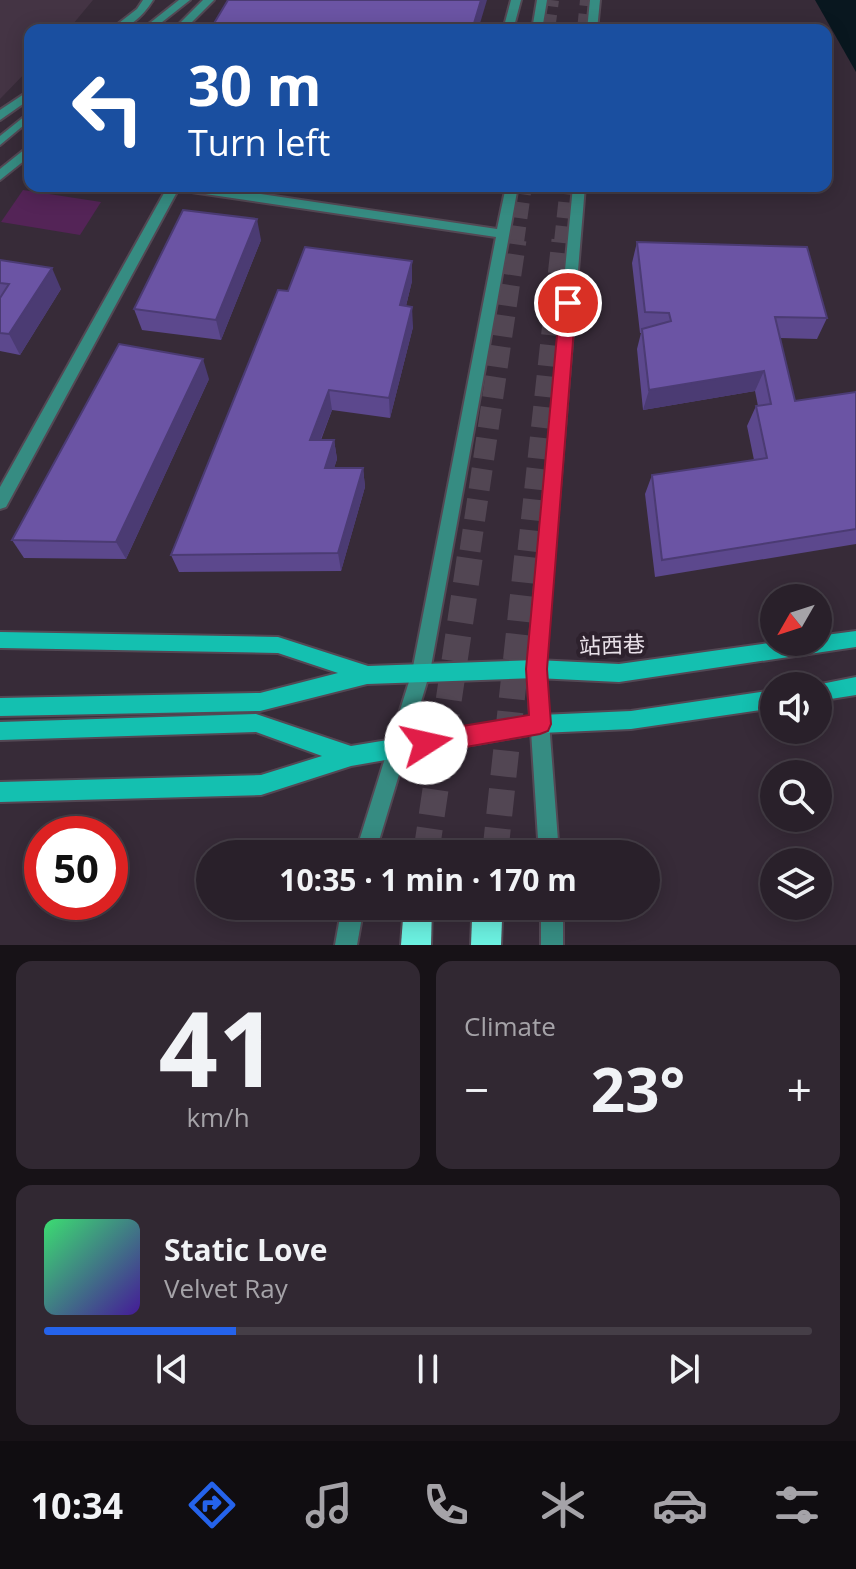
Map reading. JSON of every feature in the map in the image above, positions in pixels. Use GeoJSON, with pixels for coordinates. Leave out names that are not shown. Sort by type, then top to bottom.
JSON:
{"type":"FeatureCollection","features":[{"type":"Feature","properties":{"kind":"highway"},"geometry":{"type":"LineString","coordinates":[[416,945],[417,920]]}},
{"type":"Feature","properties":{"kind":"main road","name":"站西巷"},"geometry":{"type":"LineString","coordinates":[[0,707],[260,702],[367,675],[536,669],[619,673],[856,639]]}},
{"type":"Feature","properties":{"kind":"main road","name":"站西巷"},"geometry":{"type":"LineString","coordinates":[[0,640],[278,645],[367,675]]}},
{"type":"Feature","properties":{"kind":"main road"},"geometry":{"type":"LineString","coordinates":[[832,690],[856,686]]}},
{"type":"Feature","properties":{"kind":"main road"},"geometry":{"type":"LineString","coordinates":[[0,792],[261,785],[351,756],[540,724],[631,720],[760,701]]}},
{"type":"Feature","properties":{"kind":"main road"},"geometry":{"type":"LineString","coordinates":[[0,731],[256,723],[351,756]]}},
{"type":"Feature","properties":{"kind":"street"},"geometry":{"type":"LineString","coordinates":[[123,24],[141,11],[148,0]]}},
{"type":"Feature","properties":{"kind":"street"},"geometry":{"type":"LineString","coordinates":[[184,24],[209,0]]}},
{"type":"Feature","properties":{"kind":"street"},"geometry":{"type":"LineString","coordinates":[[538,24],[542,0]]}},
{"type":"Feature","properties":{"kind":"street"},"geometry":{"type":"LineString","coordinates":[[593,24],[595,0]]}},
{"type":"Feature","properties":{"kind":"street"},"geometry":{"type":"LineString","coordinates":[[0,116],[24,98]]}},
{"type":"Feature","properties":{"kind":"street"},"geometry":{"type":"LineString","coordinates":[[0,176],[24,154]]}},
{"type":"Feature","properties":{"kind":"street"},"geometry":{"type":"LineString","coordinates":[[0,502],[173,192]]}},
{"type":"Feature","properties":{"kind":"street"},"geometry":{"type":"LineString","coordinates":[[217,192],[504,234]]}},
{"type":"Feature","properties":{"kind":"street"},"geometry":{"type":"LineString","coordinates":[[369,840],[421,672],[511,192]]}},
{"type":"Feature","properties":{"kind":"street"},"geometry":{"type":"LineString","coordinates":[[548,840],[536,669],[578,192]]}},
{"type":"Feature","properties":{"kind":"street"},"geometry":{"type":"LineString","coordinates":[[346,945],[350,920]]}},
{"type":"Feature","properties":{"kind":"street"},"geometry":{"type":"LineString","coordinates":[[552,920],[552,945]]}},
{"type":"Feature","properties":{"kind":"lane"},"geometry":{"type":"LineString","coordinates":[[154,24],[185,0]]}},
{"type":"Feature","properties":{"kind":"lane"},"geometry":{"type":"LineString","coordinates":[[510,24],[516,0]]}},
{"type":"Feature","properties":{"kind":"lane"},"geometry":{"type":"LineString","coordinates":[[0,142],[24,120]]}},
{"type":"Feature","properties":{"kind":"shaded area"},"geometry":{"type":"Polygon","coordinates":[[[0,0],[93,0],[73,24],[24,24],[24,74],[0,99],[0,0]]]}},
{"type":"Feature","properties":{"kind":"shaded area"},"geometry":{"type":"Polygon","coordinates":[[[815,0],[856,0],[856,72],[832,30],[832,24],[829,24],[815,0]]]}},
{"type":"Feature","properties":{"kind":"shaded area"},"geometry":{"type":"Polygon","coordinates":[[[23,190],[101,202],[80,235],[1,222],[23,190]]]}},
{"type":"Feature","properties":{"kind":"building"},"geometry":{"type":"Polygon","coordinates":[[[228,0],[481,0],[474,24],[214,24],[228,0]]]}},
{"type":"Feature","properties":{"kind":"building"},"geometry":{"type":"Polygon","coordinates":[[[183,210],[257,219],[216,320],[134,309],[183,210]]]}},
{"type":"Feature","properties":{"kind":"building"},"geometry":{"type":"Polygon","coordinates":[[[637,242],[807,247],[827,318],[775,317],[795,401],[856,392],[856,529],[662,560],[652,475],[767,458],[756,406],[771,404],[764,371],[649,390],[642,329],[671,321],[669,313],[645,312],[637,242]]]}},
{"type":"Feature","properties":{"kind":"building"},"geometry":{"type":"Polygon","coordinates":[[[305,247],[412,261],[400,305],[412,307],[389,398],[329,390],[310,440],[334,440],[325,468],[363,468],[338,553],[171,555],[278,290],[288,291],[305,247]]]}},
{"type":"Feature","properties":{"kind":"building"},"geometry":{"type":"Polygon","coordinates":[[[0,260],[52,268],[9,334],[0,333],[0,298],[9,284],[0,283],[0,260]]]}},
{"type":"Feature","properties":{"kind":"building"},"geometry":{"type":"Polygon","coordinates":[[[119,344],[203,359],[116,542],[12,540],[119,344]]]}},
{"type":"Feature","properties":{"kind":"tunnel"},"geometry":{"type":"LineString","coordinates":[[548,24],[551,0]]}},
{"type":"Feature","properties":{"kind":"tunnel"},"geometry":{"type":"LineString","coordinates":[[586,24],[588,0]]}},
{"type":"Feature","properties":{"kind":"tunnel"},"geometry":{"type":"LineString","coordinates":[[516,242],[523,192]]}},
{"type":"Feature","properties":{"kind":"tunnel"},"geometry":{"type":"LineString","coordinates":[[562,242],[567,192]]}},
{"type":"Feature","properties":{"kind":"tunnel"},"geometry":{"type":"LineString","coordinates":[[470,551],[516,240]]}},
{"type":"Feature","properties":{"kind":"tunnel"},"geometry":{"type":"LineString","coordinates":[[528,551],[562,240]]}},
{"type":"Feature","properties":{"kind":"tunnel"},"geometry":{"type":"LineString","coordinates":[[428,840],[471,549]]}},
{"type":"Feature","properties":{"kind":"tunnel"},"geometry":{"type":"LineString","coordinates":[[497,840],[528,549]]}},
{"type":"Feature","properties":{"kind":"route"},"geometry":{"type":"LineString","coordinates":[[426,743],[540,724],[536,669],[568,303]]}}]}
